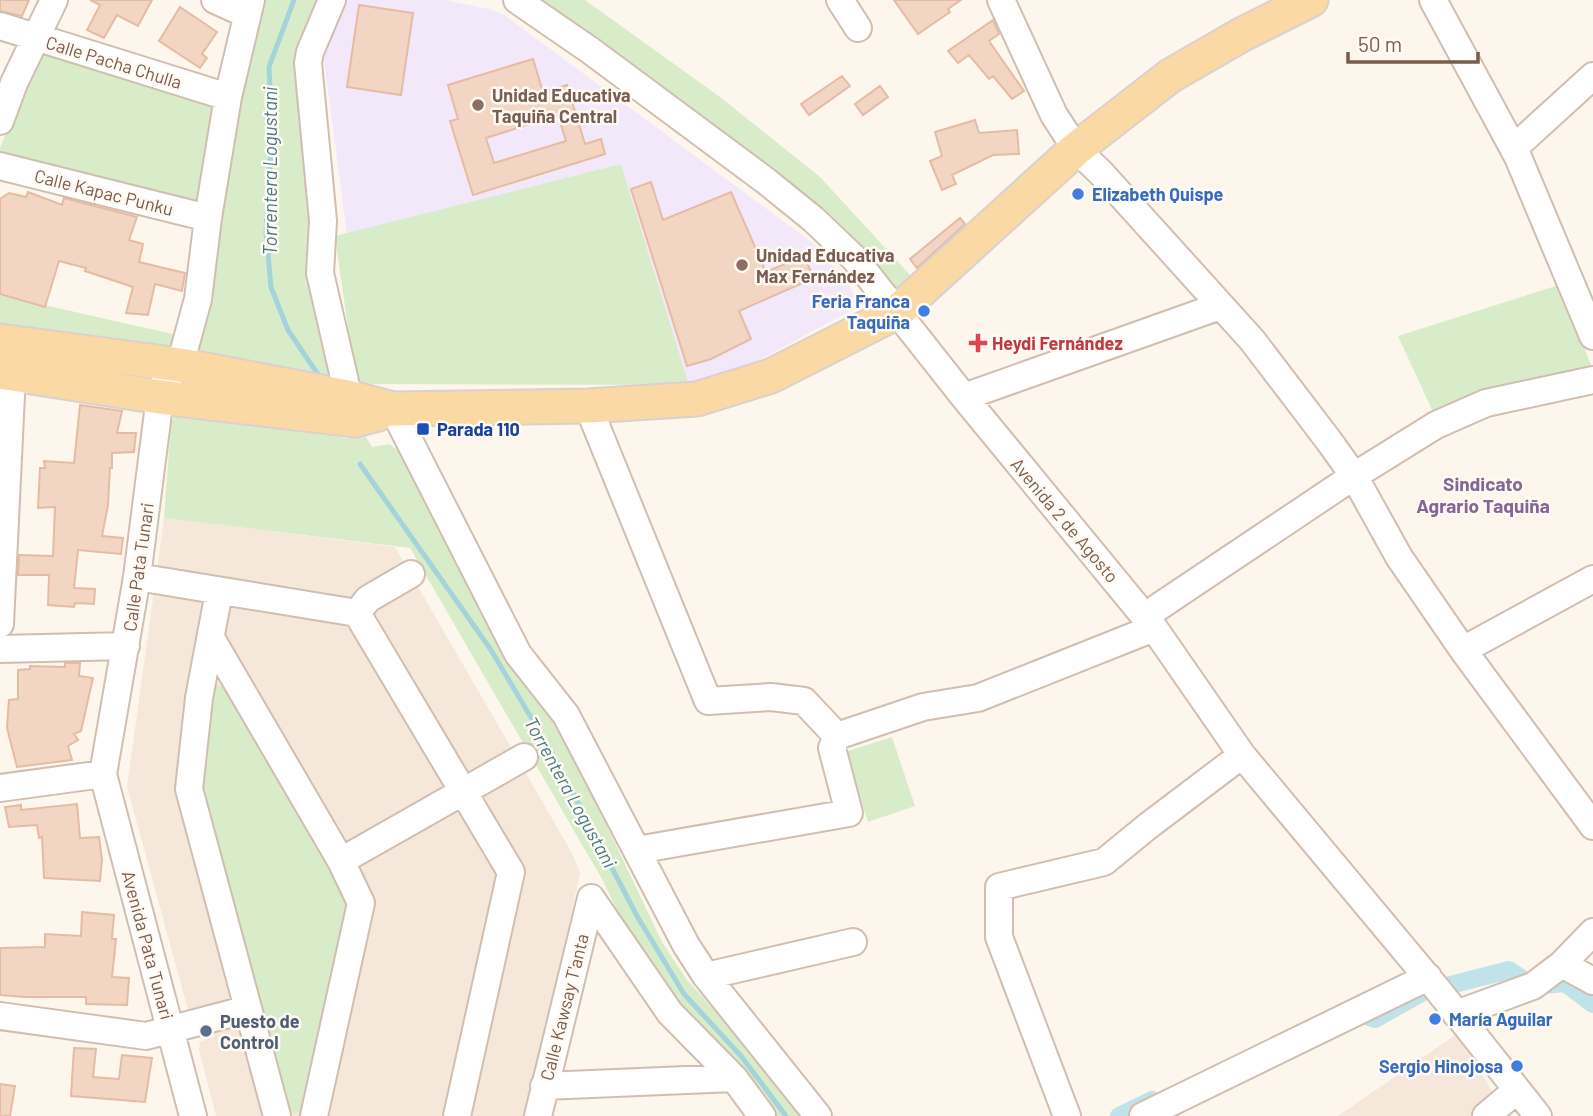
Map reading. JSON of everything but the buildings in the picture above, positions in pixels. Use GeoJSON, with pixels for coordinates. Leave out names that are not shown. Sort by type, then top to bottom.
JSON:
{"type":"FeatureCollection","features":[{"type":"Feature","properties":{"kind":"main road"},"geometry":{"type":"LineString","coordinates":[[6,373],[160,397],[351,408],[588,406],[697,399],[771,376],[897,312],[1076,149],[1170,76],[1241,35],[1311,0]]}},
{"type":"Feature","properties":{"kind":"main road"},"geometry":{"type":"LineString","coordinates":[[0,341],[180,365],[351,408]]}},
{"type":"Feature","properties":{"kind":"street"},"geometry":{"type":"LineString","coordinates":[[0,121],[7,81],[37,38],[54,0]]}},
{"type":"Feature","properties":{"kind":"street"},"geometry":{"type":"LineString","coordinates":[[215,0],[249,7]]}},
{"type":"Feature","properties":{"kind":"street"},"geometry":{"type":"LineString","coordinates":[[332,0],[308,63],[323,221],[320,273],[351,408]]}},
{"type":"Feature","properties":{"kind":"street","name":"Avenida 2 de Agosto"},"geometry":{"type":"LineString","coordinates":[[517,0],[591,51],[813,219],[855,259],[964,397],[1150,622],[1242,755],[1428,977],[1538,1116]]}},
{"type":"Feature","properties":{"kind":"street"},"geometry":{"type":"LineString","coordinates":[[840,0],[858,28]]}},
{"type":"Feature","properties":{"kind":"street"},"geometry":{"type":"LineString","coordinates":[[1001,0],[1054,115],[1076,149],[1101,173],[1252,340],[1354,476],[1399,556],[1463,650],[1593,826]]}},
{"type":"Feature","properties":{"kind":"street"},"geometry":{"type":"LineString","coordinates":[[1433,0],[1514,148],[1592,328]]}},
{"type":"Feature","properties":{"kind":"street","name":"Calle Pata Tunari"},"geometry":{"type":"LineString","coordinates":[[103,774],[137,577],[160,397],[165,381],[180,365],[198,299],[208,218],[229,97],[249,7]]}},
{"type":"Feature","properties":{"kind":"street","name":"Calle Pacha Chulla"},"geometry":{"type":"LineString","coordinates":[[0,26],[229,97]]}},
{"type":"Feature","properties":{"kind":"street"},"geometry":{"type":"LineString","coordinates":[[1514,148],[1593,76]]}},
{"type":"Feature","properties":{"kind":"street","name":"Calle Kapac Punku"},"geometry":{"type":"LineString","coordinates":[[0,166],[208,218]]}},
{"type":"Feature","properties":{"kind":"street"},"geometry":{"type":"LineString","coordinates":[[964,397],[1220,306]]}},
{"type":"Feature","properties":{"kind":"street"},"geometry":{"type":"LineString","coordinates":[[0,624],[6,373]]}},
{"type":"Feature","properties":{"kind":"street"},"geometry":{"type":"LineString","coordinates":[[637,850],[849,813],[832,748],[837,736],[923,707],[978,698],[1150,622],[1354,476],[1436,425],[1486,403],[1593,380]]}},
{"type":"Feature","properties":{"kind":"street"},"geometry":{"type":"LineString","coordinates":[[588,406],[708,701],[771,697],[804,701],[837,736]]}},
{"type":"Feature","properties":{"kind":"street"},"geometry":{"type":"LineString","coordinates":[[393,409],[518,653],[566,715],[686,945],[706,976],[818,1116]]}},
{"type":"Feature","properties":{"kind":"street"},"geometry":{"type":"LineString","coordinates":[[357,613],[368,599],[411,574]]}},
{"type":"Feature","properties":{"kind":"street"},"geometry":{"type":"LineString","coordinates":[[137,577],[357,613]]}},
{"type":"Feature","properties":{"kind":"street"},"geometry":{"type":"LineString","coordinates":[[1463,650],[1593,579]]}},
{"type":"Feature","properties":{"kind":"street"},"geometry":{"type":"LineString","coordinates":[[219,592],[199,698],[188,789],[279,1113]]}},
{"type":"Feature","properties":{"kind":"street"},"geometry":{"type":"LineString","coordinates":[[357,613],[511,872],[457,1116]]}},
{"type":"Feature","properties":{"kind":"street"},"geometry":{"type":"LineString","coordinates":[[211,638],[341,861],[362,903],[311,1112]]}},
{"type":"Feature","properties":{"kind":"street"},"geometry":{"type":"LineString","coordinates":[[0,649],[126,646]]}},
{"type":"Feature","properties":{"kind":"street"},"geometry":{"type":"LineString","coordinates":[[1067,1116],[999,937],[999,887],[1104,862],[1147,826],[1242,755]]}},
{"type":"Feature","properties":{"kind":"street"},"geometry":{"type":"LineString","coordinates":[[341,861],[524,757]]}},
{"type":"Feature","properties":{"kind":"street"},"geometry":{"type":"LineString","coordinates":[[0,788],[103,774]]}},
{"type":"Feature","properties":{"kind":"street","name":"Avenida Pata Tunari"},"geometry":{"type":"LineString","coordinates":[[103,774],[193,1116]]}},
{"type":"Feature","properties":{"kind":"street","name":"Calle Kawsay T'anta"},"geometry":{"type":"LineString","coordinates":[[538,1116],[591,898],[670,1013],[734,1078]]}},
{"type":"Feature","properties":{"kind":"street"},"geometry":{"type":"LineString","coordinates":[[1456,1014],[1533,986],[1562,964],[1593,932]]}},
{"type":"Feature","properties":{"kind":"street"},"geometry":{"type":"LineString","coordinates":[[706,976],[853,942]]}},
{"type":"Feature","properties":{"kind":"street"},"geometry":{"type":"LineString","coordinates":[[1562,964],[1593,981]]}},
{"type":"Feature","properties":{"kind":"street"},"geometry":{"type":"LineString","coordinates":[[1143,1116],[1428,977]]}},
{"type":"Feature","properties":{"kind":"street"},"geometry":{"type":"LineString","coordinates":[[0,1016],[146,1036],[248,1009]]}},
{"type":"Feature","properties":{"kind":"street"},"geometry":{"type":"LineString","coordinates":[[544,1086],[734,1078],[762,1116]]}},
{"type":"Feature","properties":{"kind":"street"},"geometry":{"type":"LineString","coordinates":[[1486,1116],[1517,1090]]}},
{"type":"Feature","properties":{"kind":"shaded area","name":"Unidad Educativa Taquiña Central"},"geometry":{"type":"Polygon","coordinates":[[[347,0],[444,0],[503,14],[818,247],[848,283],[859,306],[756,362],[689,385],[621,164],[347,235],[323,52],[347,0]]]}},
{"type":"Feature","properties":{"kind":"shaded area"},"geometry":{"type":"Polygon","coordinates":[[[164,518],[395,547],[572,853],[580,873],[527,1116],[216,1116],[199,1050],[200,1042],[215,1036],[209,1020],[188,1010],[127,787],[164,518]]]}},
{"type":"Feature","properties":{"kind":"shaded area"},"geometry":{"type":"Polygon","coordinates":[[[1458,1033],[1500,1105],[1511,1116],[1338,1116],[1458,1033]]]}},
{"type":"Feature","properties":{"kind":"green space"},"geometry":{"type":"Polygon","coordinates":[[[263,0],[324,0],[297,61],[333,382],[194,357],[237,101],[263,0]]]}},
{"type":"Feature","properties":{"kind":"green space"},"geometry":{"type":"Polygon","coordinates":[[[537,0],[585,0],[720,97],[820,177],[911,276],[897,289],[851,236],[775,169],[537,0]]]}},
{"type":"Feature","properties":{"kind":"green space"},"geometry":{"type":"Polygon","coordinates":[[[41,48],[216,107],[198,203],[0,157],[0,148],[41,48]]]}},
{"type":"Feature","properties":{"kind":"green space"},"geometry":{"type":"Polygon","coordinates":[[[621,164],[689,385],[356,384],[335,236],[621,164]]]}},
{"type":"Feature","properties":{"kind":"green space"},"geometry":{"type":"Polygon","coordinates":[[[1559,285],[1593,370],[1434,414],[1398,336],[1559,285]]]}},
{"type":"Feature","properties":{"kind":"green space"},"geometry":{"type":"Polygon","coordinates":[[[0,295],[177,335],[175,353],[0,328],[0,295]]]}},
{"type":"Feature","properties":{"kind":"green space"},"geometry":{"type":"Polygon","coordinates":[[[187,409],[345,438],[366,437],[372,447],[389,444],[408,457],[560,727],[662,942],[687,980],[765,1064],[804,1116],[771,1116],[670,1001],[636,949],[602,879],[410,548],[164,518],[171,424],[175,414],[187,409]]]}},
{"type":"Feature","properties":{"kind":"green space"},"geometry":{"type":"Polygon","coordinates":[[[222,685],[230,687],[353,894],[307,1108],[297,1112],[286,1111],[196,790],[213,688],[222,685]]]}},
{"type":"Feature","properties":{"kind":"green space"},"geometry":{"type":"Polygon","coordinates":[[[892,737],[915,806],[868,822],[845,752],[892,737]]]}},
{"type":"Feature","properties":{"kind":"waterway","name":"Torrentera Logustani"},"geometry":{"type":"LineString","coordinates":[[294,0],[269,67],[272,130],[266,232],[271,287],[288,330],[319,376]]}},
{"type":"Feature","properties":{"kind":"waterway","name":"Torrentera Logustani"},"geometry":{"type":"LineString","coordinates":[[360,464],[491,650],[552,753],[637,916],[684,994],[741,1056],[786,1116]]}},
{"type":"Feature","properties":{"kind":"waterway"},"geometry":{"type":"LineString","coordinates":[[1351,1010],[1375,1019],[1423,992],[1509,970],[1533,986],[1565,983],[1593,1004]]}},
{"type":"Feature","properties":{"kind":"waterway"},"geometry":{"type":"LineString","coordinates":[[1119,1116],[1152,1100]]}},
{"type":"Feature","properties":{"kind":"place","name":"Unidad Educativa Taquiña Central"},"geometry":{"type":"Point","coordinates":[478,105]}},
{"type":"Feature","properties":{"kind":"place","name":"Elizabeth Quispe"},"geometry":{"type":"Point","coordinates":[1078,194]}},
{"type":"Feature","properties":{"kind":"place","name":"Unidad Educativa Max Fernández"},"geometry":{"type":"Point","coordinates":[742,265]}},
{"type":"Feature","properties":{"kind":"place","name":"Feria Franca Taquiña"},"geometry":{"type":"Point","coordinates":[924,311]}},
{"type":"Feature","properties":{"kind":"place","name":"Heydi Fernández"},"geometry":{"type":"Point","coordinates":[978,343]}},
{"type":"Feature","properties":{"kind":"place","name":"Parada 110"},"geometry":{"type":"Point","coordinates":[423,429]}},
{"type":"Feature","properties":{"kind":"place","name":"María Aguilar"},"geometry":{"type":"Point","coordinates":[1435,1019]}},
{"type":"Feature","properties":{"kind":"place","name":"Puesto de Control"},"geometry":{"type":"Point","coordinates":[206,1031]}},
{"type":"Feature","properties":{"kind":"place","name":"Sergio Hinojosa"},"geometry":{"type":"Point","coordinates":[1517,1066]}},
{"type":"Feature","properties":{"kind":"district","name":"Sindicato Agrario Taquiña"},"geometry":{"type":"Point","coordinates":[1483,494]}}]}
